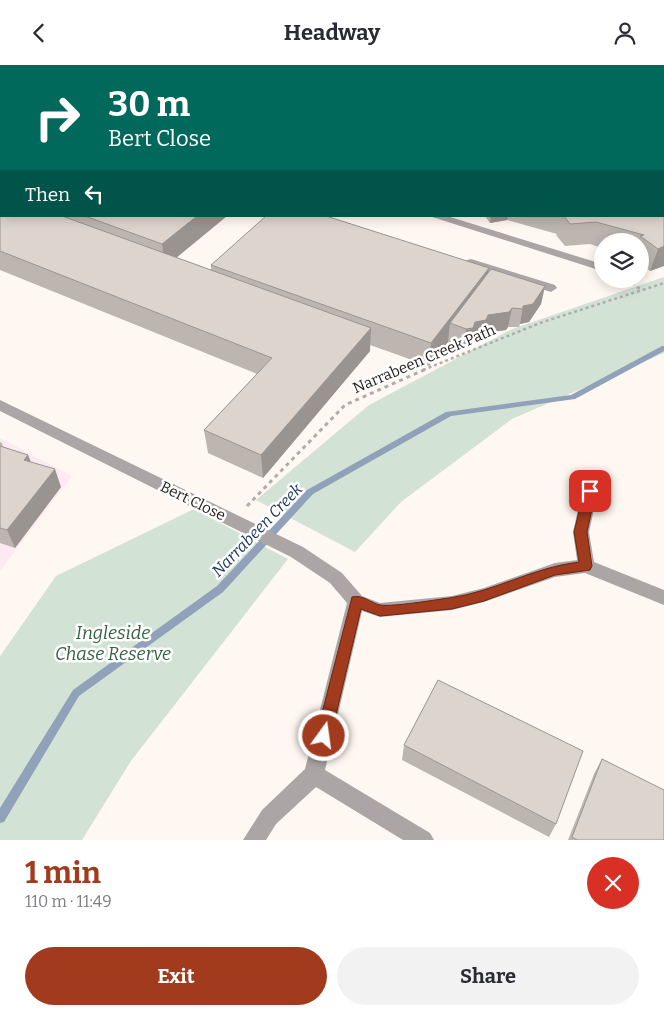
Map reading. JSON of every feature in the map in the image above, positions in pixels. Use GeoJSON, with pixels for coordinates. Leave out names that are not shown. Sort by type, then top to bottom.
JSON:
{"type":"FeatureCollection","features":[{"type":"Feature","properties":{"kind":"street"},"geometry":{"type":"LineString","coordinates":[[437,217],[594,266]]}},
{"type":"Feature","properties":{"kind":"street"},"geometry":{"type":"LineString","coordinates":[[456,258],[551,288]]}},
{"type":"Feature","properties":{"kind":"street","name":"Bert Close"},"geometry":{"type":"LineString","coordinates":[[0,405],[297,552],[336,578],[356,601],[380,610],[452,603],[484,595],[555,570],[586,566],[664,598]]}},
{"type":"Feature","properties":{"kind":"street"},"geometry":{"type":"LineString","coordinates":[[586,566],[581,532],[590,491]]}},
{"type":"Feature","properties":{"kind":"street"},"geometry":{"type":"LineString","coordinates":[[254,840],[269,817],[314,775],[356,601]]}},
{"type":"Feature","properties":{"kind":"street"},"geometry":{"type":"LineString","coordinates":[[314,775],[424,840]]}},
{"type":"Feature","properties":{"kind":"path","name":"Narrabeen Creek Path"},"geometry":{"type":"LineString","coordinates":[[233,521],[280,469],[345,405],[443,361],[540,323],[664,283]]}},
{"type":"Feature","properties":{"kind":"path"},"geometry":{"type":"LineString","coordinates":[[638,288],[642,291]]}},
{"type":"Feature","properties":{"kind":"shaded area"},"geometry":{"type":"Polygon","coordinates":[[[0,438],[72,476],[0,571],[0,438]]]}},
{"type":"Feature","properties":{"kind":"green space"},"geometry":{"type":"Polygon","coordinates":[[[664,277],[664,353],[512,419],[401,502],[355,552],[256,500],[369,405],[512,329],[632,288],[649,288],[649,282],[664,277]]]}},
{"type":"Feature","properties":{"kind":"green space","name":"Ingleside Chase Reserve"},"geometry":{"type":"Polygon","coordinates":[[[194,509],[288,559],[131,761],[82,840],[0,840],[0,656],[56,576],[194,509]]]}},
{"type":"Feature","properties":{"kind":"building"},"geometry":{"type":"Polygon","coordinates":[[[0,217],[65,217],[371,328],[261,455],[204,430],[272,358],[0,251],[0,217]]]}},
{"type":"Feature","properties":{"kind":"building"},"geometry":{"type":"Polygon","coordinates":[[[88,217],[196,217],[162,244],[88,217]]]}},
{"type":"Feature","properties":{"kind":"building"},"geometry":{"type":"Polygon","coordinates":[[[265,217],[329,217],[489,268],[431,343],[211,265],[265,217]]]}},
{"type":"Feature","properties":{"kind":"building"},"geometry":{"type":"Polygon","coordinates":[[[565,217],[664,217],[664,246],[658,249],[649,242],[649,233],[637,233],[596,222],[570,224],[565,217]]]}},
{"type":"Feature","properties":{"kind":"building"},"geometry":{"type":"Polygon","coordinates":[[[491,269],[545,286],[533,304],[523,306],[523,309],[512,308],[509,312],[488,315],[486,320],[475,322],[473,328],[466,329],[450,323],[491,269]]]}},
{"type":"Feature","properties":{"kind":"building"},"geometry":{"type":"Polygon","coordinates":[[[0,446],[28,455],[24,460],[55,469],[7,530],[0,528],[0,446]]]}},
{"type":"Feature","properties":{"kind":"building"},"geometry":{"type":"Polygon","coordinates":[[[438,680],[583,751],[556,824],[404,745],[438,680]]]}},
{"type":"Feature","properties":{"kind":"building"},"geometry":{"type":"Polygon","coordinates":[[[602,759],[664,790],[664,840],[577,840],[572,837],[602,759]]]}},
{"type":"Feature","properties":{"kind":"waterway","name":"Narrabeen Creek"},"geometry":{"type":"LineString","coordinates":[[0,818],[76,693],[220,589],[310,492],[449,414],[573,397],[664,348]]}},
{"type":"Feature","properties":{"kind":"route"},"geometry":{"type":"LineString","coordinates":[[324,736],[356,601],[380,610],[452,603],[484,595],[555,570],[586,566],[580,541],[590,491]]}}]}
